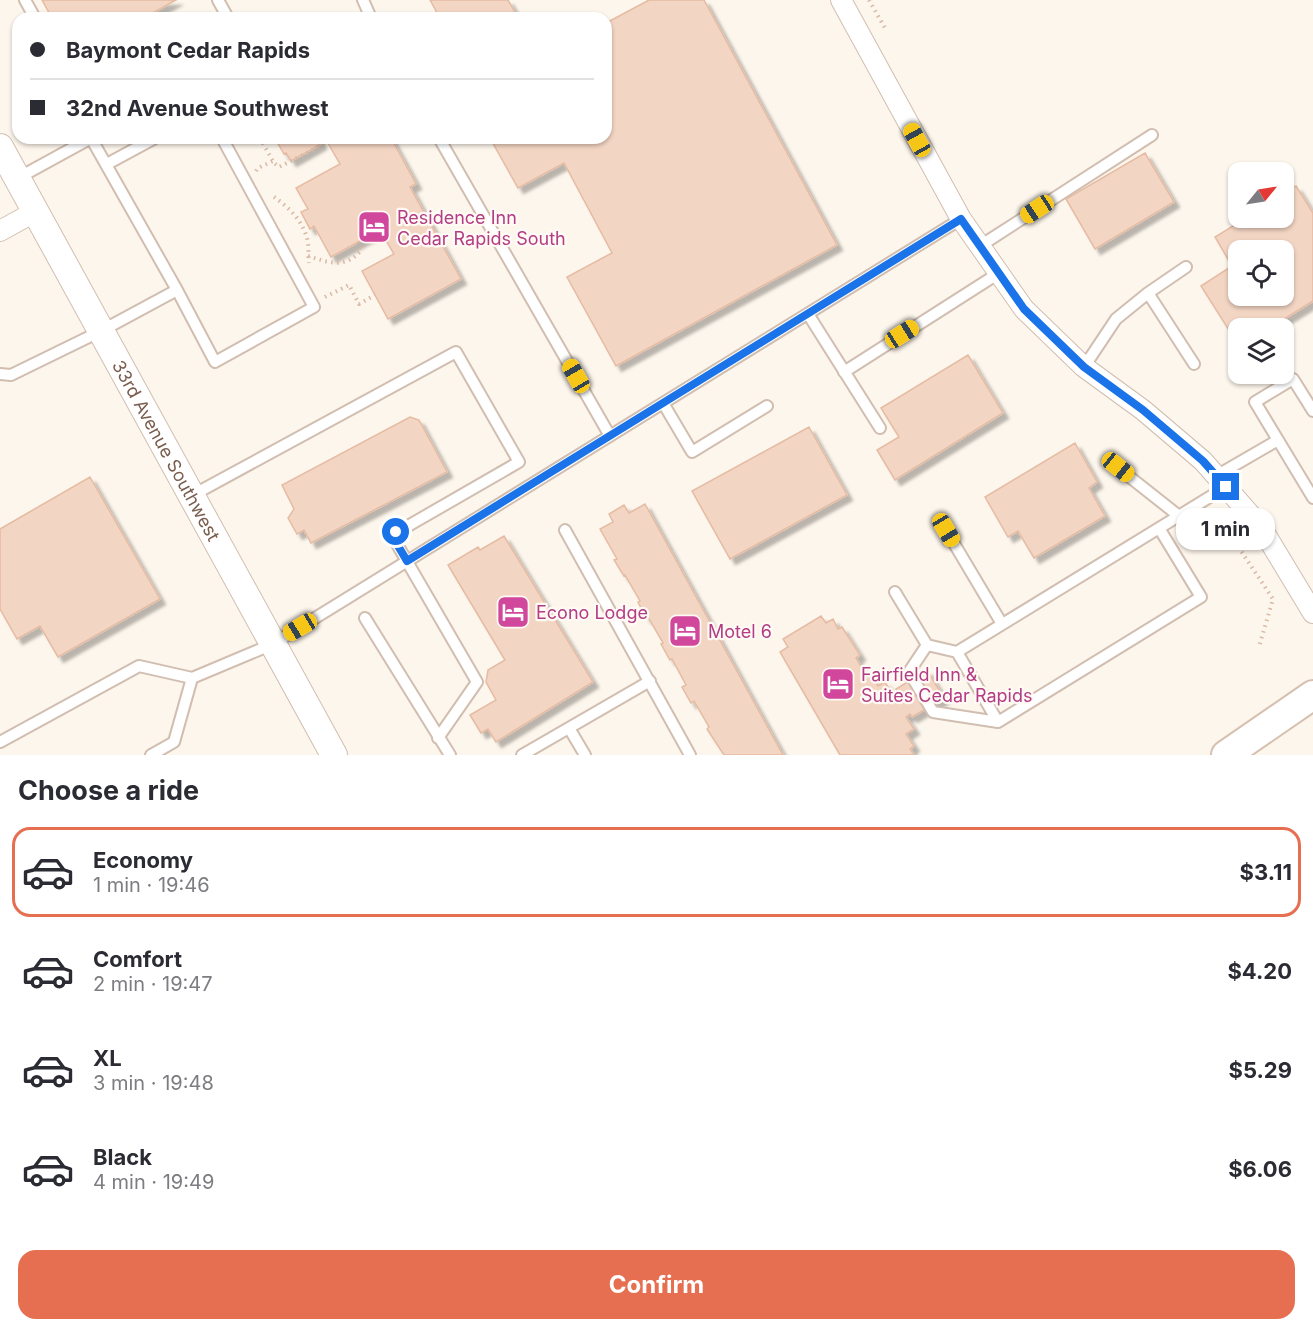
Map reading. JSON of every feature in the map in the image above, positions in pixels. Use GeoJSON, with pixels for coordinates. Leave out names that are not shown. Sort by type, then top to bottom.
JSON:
{"type":"FeatureCollection","features":[{"type":"Feature","properties":{"kind":"main road"},"geometry":{"type":"LineString","coordinates":[[1226,755],[1313,695]]}},
{"type":"Feature","properties":{"kind":"street"},"geometry":{"type":"LineString","coordinates":[[841,0],[961,219],[1024,309],[1084,367],[1143,410],[1203,461],[1261,527],[1313,613]]}},
{"type":"Feature","properties":{"kind":"street","name":"33rd Avenue Southwest"},"geometry":{"type":"LineString","coordinates":[[0,147],[334,755]]}},
{"type":"Feature","properties":{"kind":"street"},"geometry":{"type":"LineString","coordinates":[[0,231],[36,211]]}},
{"type":"Feature","properties":{"kind":"lane"},"geometry":{"type":"LineString","coordinates":[[980,246],[1152,135]]}},
{"type":"Feature","properties":{"kind":"lane"},"geometry":{"type":"LineString","coordinates":[[18,179],[80,144]]}},
{"type":"Feature","properties":{"kind":"lane"},"geometry":{"type":"LineString","coordinates":[[94,144],[215,362],[314,307],[225,144]]}},
{"type":"Feature","properties":{"kind":"lane"},"geometry":{"type":"LineString","coordinates":[[106,164],[143,144]]}},
{"type":"Feature","properties":{"kind":"lane"},"geometry":{"type":"LineString","coordinates":[[442,144],[610,436]]}},
{"type":"Feature","properties":{"kind":"lane"},"geometry":{"type":"LineString","coordinates":[[0,742],[139,666],[192,678],[273,644],[961,219]]}},
{"type":"Feature","properties":{"kind":"lane"},"geometry":{"type":"LineString","coordinates":[[1084,367],[1116,319],[1186,267]]}},
{"type":"Feature","properties":{"kind":"lane"},"geometry":{"type":"LineString","coordinates":[[844,372],[999,273]]}},
{"type":"Feature","properties":{"kind":"lane"},"geometry":{"type":"LineString","coordinates":[[0,374],[11,375],[101,331],[177,290]]}},
{"type":"Feature","properties":{"kind":"lane"},"geometry":{"type":"LineString","coordinates":[[1148,293],[1194,364]]}},
{"type":"Feature","properties":{"kind":"lane"},"geometry":{"type":"LineString","coordinates":[[808,314],[880,428]]}},
{"type":"Feature","properties":{"kind":"lane"},"geometry":{"type":"LineString","coordinates":[[191,496],[456,352],[519,462],[396,532],[394,539],[477,682],[438,738]]}},
{"type":"Feature","properties":{"kind":"lane"},"geometry":{"type":"LineString","coordinates":[[1313,411],[1293,379],[1255,402],[1313,498]]}},
{"type":"Feature","properties":{"kind":"lane"},"geometry":{"type":"LineString","coordinates":[[663,403],[692,453],[767,406]]}},
{"type":"Feature","properties":{"kind":"lane"},"geometry":{"type":"LineString","coordinates":[[895,591],[927,645],[957,652],[1207,499],[1221,482],[1278,440]]}},
{"type":"Feature","properties":{"kind":"lane"},"geometry":{"type":"LineString","coordinates":[[1118,467],[1179,516]]}},
{"type":"Feature","properties":{"kind":"lane"},"geometry":{"type":"LineString","coordinates":[[927,645],[909,672],[933,712],[998,722],[1201,597],[1159,528]]}},
{"type":"Feature","properties":{"kind":"lane"},"geometry":{"type":"LineString","coordinates":[[565,530],[690,755]]}},
{"type":"Feature","properties":{"kind":"lane"},"geometry":{"type":"LineString","coordinates":[[946,530],[1002,624]]}},
{"type":"Feature","properties":{"kind":"lane"},"geometry":{"type":"LineString","coordinates":[[365,618],[450,755]]}},
{"type":"Feature","properties":{"kind":"lane"},"geometry":{"type":"LineString","coordinates":[[957,652],[998,722]]}},
{"type":"Feature","properties":{"kind":"lane"},"geometry":{"type":"LineString","coordinates":[[151,755],[174,742],[192,678]]}},
{"type":"Feature","properties":{"kind":"lane"},"geometry":{"type":"LineString","coordinates":[[522,755],[650,681]]}},
{"type":"Feature","properties":{"kind":"lane"},"geometry":{"type":"LineString","coordinates":[[569,728],[585,755]]}},
{"type":"Feature","properties":{"kind":"path"},"geometry":{"type":"LineString","coordinates":[[869,0],[885,28]]}},
{"type":"Feature","properties":{"kind":"path"},"geometry":{"type":"LineString","coordinates":[[264,144],[276,165],[282,167],[324,144]]}},
{"type":"Feature","properties":{"kind":"path"},"geometry":{"type":"LineString","coordinates":[[257,174],[256,169],[273,160]]}},
{"type":"Feature","properties":{"kind":"path"},"geometry":{"type":"LineString","coordinates":[[268,191],[289,207],[296,216],[307,237],[310,267]]}},
{"type":"Feature","properties":{"kind":"path"},"geometry":{"type":"LineString","coordinates":[[308,256],[328,263],[346,262],[362,249],[358,242]]}},
{"type":"Feature","properties":{"kind":"path"},"geometry":{"type":"LineString","coordinates":[[321,290],[326,298],[349,285],[359,304],[375,295]]}},
{"type":"Feature","properties":{"kind":"path"},"geometry":{"type":"LineString","coordinates":[[1207,499],[1273,599],[1259,647]]}},
{"type":"Feature","properties":{"kind":"building"},"geometry":{"type":"Polygon","coordinates":[[[42,0],[176,0],[155,12],[49,12],[42,0]]]}},
{"type":"Feature","properties":{"kind":"building"},"geometry":{"type":"Polygon","coordinates":[[[430,0],[508,0],[515,12],[437,12],[430,0]]]}},
{"type":"Feature","properties":{"kind":"building"},"geometry":{"type":"Polygon","coordinates":[[[649,0],[704,0],[837,245],[616,366],[567,277],[612,253],[564,163],[518,188],[493,144],[612,144],[612,20],[649,0]]]}},
{"type":"Feature","properties":{"kind":"building"},"geometry":{"type":"Polygon","coordinates":[[[278,144],[321,144],[291,161],[286,153],[284,154],[278,144]]]}},
{"type":"Feature","properties":{"kind":"building","name":"Residence Inn Cedar Rapids South"},"geometry":{"type":"Polygon","coordinates":[[[328,144],[394,144],[416,184],[410,187],[461,279],[388,319],[362,271],[394,254],[380,230],[331,257],[314,226],[310,229],[301,212],[308,209],[296,188],[340,164],[328,144]]]}},
{"type":"Feature","properties":{"kind":"building"},"geometry":{"type":"Polygon","coordinates":[[[1145,153],[1174,202],[1095,249],[1066,199],[1145,153]]]}},
{"type":"Feature","properties":{"kind":"building"},"geometry":{"type":"Polygon","coordinates":[[[1296,186],[1313,213],[1313,301],[1286,318],[1228,318],[1228,329],[1201,286],[1228,269],[1228,306],[1294,306],[1294,240],[1228,240],[1228,259],[1215,237],[1230,228],[1294,228],[1294,187],[1296,186]]]}},
{"type":"Feature","properties":{"kind":"building"},"geometry":{"type":"Polygon","coordinates":[[[968,355],[1003,413],[895,480],[877,450],[899,437],[881,408],[968,355]]]}},
{"type":"Feature","properties":{"kind":"building"},"geometry":{"type":"Polygon","coordinates":[[[410,417],[419,420],[447,472],[311,543],[304,530],[297,534],[288,518],[294,509],[282,485],[410,417]]]}},
{"type":"Feature","properties":{"kind":"building"},"geometry":{"type":"Polygon","coordinates":[[[809,427],[847,495],[730,559],[692,491],[809,427]]]}},
{"type":"Feature","properties":{"kind":"building"},"geometry":{"type":"Polygon","coordinates":[[[1075,443],[1097,482],[1089,488],[1105,516],[1034,558],[1018,531],[1008,537],[985,497],[1075,443]]]}},
{"type":"Feature","properties":{"kind":"building"},"geometry":{"type":"Polygon","coordinates":[[[90,477],[160,599],[58,657],[40,626],[17,639],[0,609],[0,529],[90,477]]]}},
{"type":"Feature","properties":{"kind":"building","name":"Motel 6"},"geometry":{"type":"Polygon","coordinates":[[[645,504],[783,755],[724,755],[707,729],[709,727],[694,701],[691,703],[682,687],[686,685],[661,644],[663,643],[648,617],[646,618],[638,602],[640,601],[614,560],[617,559],[600,529],[613,522],[609,514],[624,505],[629,513],[645,504]]]}},
{"type":"Feature","properties":{"kind":"building","name":"Econo Lodge"},"geometry":{"type":"Polygon","coordinates":[[[504,536],[593,682],[496,742],[488,729],[481,733],[470,715],[496,700],[486,682],[488,670],[505,660],[448,565],[478,547],[480,550],[504,536]]]}},
{"type":"Feature","properties":{"kind":"building","name":"Fairfield Inn & Suites Cedar Rapids"},"geometry":{"type":"Polygon","coordinates":[[[821,616],[826,623],[833,619],[838,629],[842,627],[860,655],[856,658],[866,675],[870,673],[878,686],[885,682],[893,695],[898,693],[896,689],[927,670],[944,698],[912,717],[910,714],[906,717],[914,729],[906,734],[914,746],[910,749],[914,755],[840,755],[780,652],[788,647],[783,639],[821,616]]]}},
{"type":"Feature","properties":{"kind":"place","name":"Residence Inn Cedar Rapids South"},"geometry":{"type":"Point","coordinates":[374,227]}},
{"type":"Feature","properties":{"kind":"place","name":"Econo Lodge"},"geometry":{"type":"Point","coordinates":[513,612]}},
{"type":"Feature","properties":{"kind":"place","name":"Motel 6"},"geometry":{"type":"Point","coordinates":[685,631]}},
{"type":"Feature","properties":{"kind":"place","name":"Fairfield Inn & Suites Cedar Rapids"},"geometry":{"type":"Point","coordinates":[838,684]}},
{"type":"Feature","properties":{"kind":"route"},"geometry":{"type":"LineString","coordinates":[[396,532],[394,539],[407,561],[961,219],[1024,309],[1084,367],[1143,410],[1203,461],[1226,487]]}}]}
